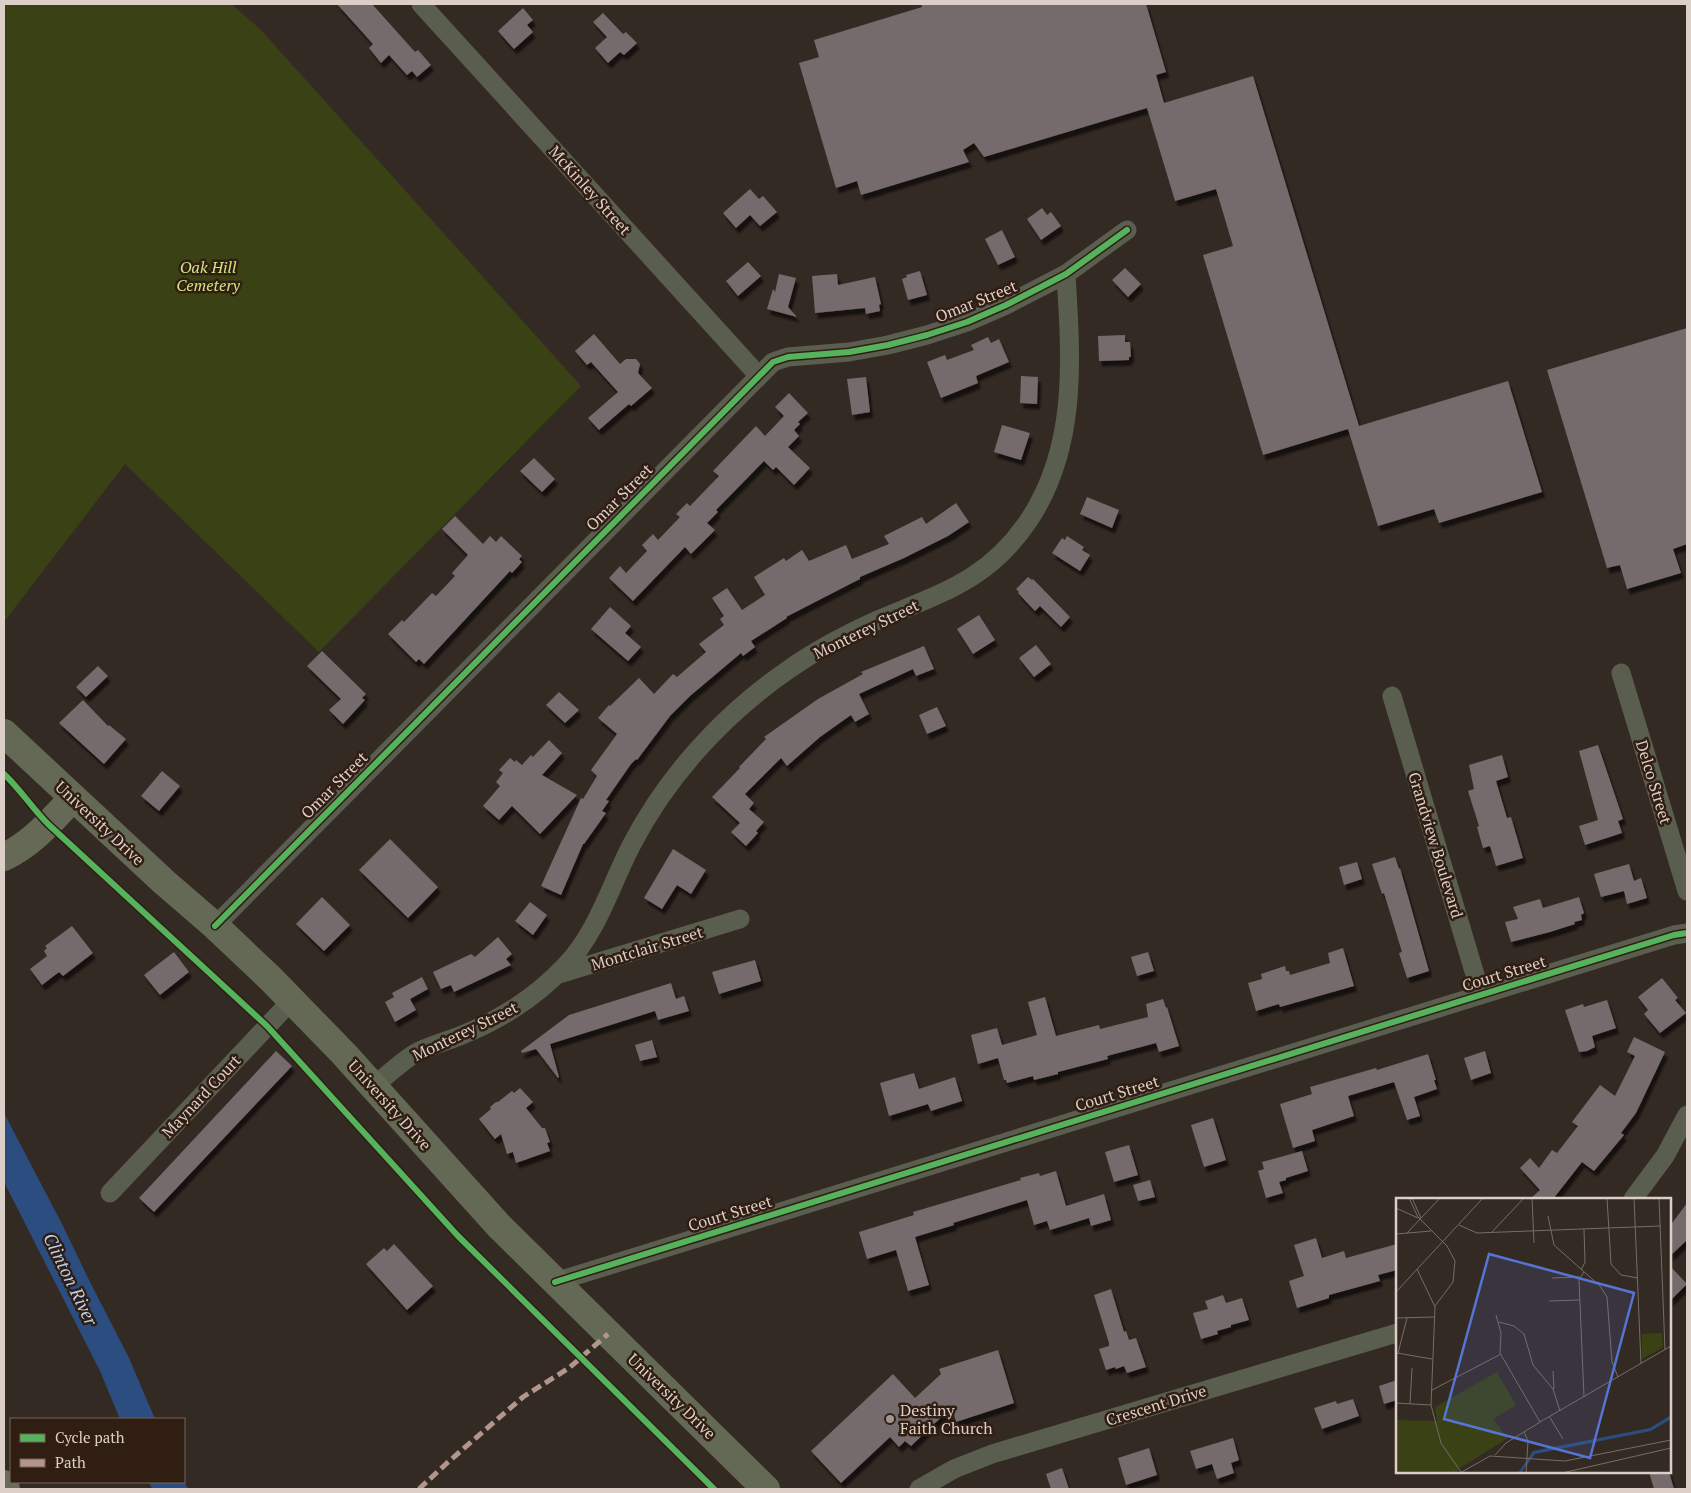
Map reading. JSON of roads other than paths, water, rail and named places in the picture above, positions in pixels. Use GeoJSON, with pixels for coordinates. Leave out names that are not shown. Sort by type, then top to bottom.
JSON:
{"type":"FeatureCollection","features":[{"type":"Feature","properties":{"kind":"highway"},"geometry":{"type":"LineString","coordinates":[[4,857],[15,852],[41,831],[73,798]]}},
{"type":"Feature","properties":{"kind":"highway"},"geometry":{"type":"LineString","coordinates":[[4,1484],[6,1489]]}},
{"type":"Feature","properties":{"kind":"main road","name":"University Drive"},"geometry":{"type":"LineString","coordinates":[[4,733],[164,882],[215,926],[292,1000],[374,1086],[484,1210],[766,1489]]}},
{"type":"Feature","properties":{"kind":"street","name":"McKinley Street"},"geometry":{"type":"LineString","coordinates":[[421,4],[759,376]]}},
{"type":"Feature","properties":{"kind":"street","name":"Omar Street"},"geometry":{"type":"LineString","coordinates":[[215,926],[773,362],[782,358],[874,348],[940,332],[1000,308],[1066,274],[1127,230]]}},
{"type":"Feature","properties":{"kind":"street","name":"Monterey Street"},"geometry":{"type":"LineString","coordinates":[[374,1086],[417,1053],[472,1031],[513,1009],[555,976],[577,952],[589,934],[631,846],[651,812],[687,763],[728,718],[775,679],[822,648],[858,629],[972,578],[996,558],[1023,528],[1039,502],[1048,482],[1066,418],[1070,376],[1066,274]]}},
{"type":"Feature","properties":{"kind":"street","name":"Delco Street"},"geometry":{"type":"LineString","coordinates":[[1621,673],[1687,891]]}},
{"type":"Feature","properties":{"kind":"street","name":"Grandview Boulevard"},"geometry":{"type":"LineString","coordinates":[[1392,696],[1481,995]]}},
{"type":"Feature","properties":{"kind":"street","name":"Montclair Street"},"geometry":{"type":"LineString","coordinates":[[555,976],[740,919]]}},
{"type":"Feature","properties":{"kind":"street","name":"Court Street"},"geometry":{"type":"LineString","coordinates":[[555,1282],[1674,935],[1687,933]]}},
{"type":"Feature","properties":{"kind":"street","name":"Maynard Court"},"geometry":{"type":"LineString","coordinates":[[110,1192],[292,1000]]}},
{"type":"Feature","properties":{"kind":"street"},"geometry":{"type":"LineString","coordinates":[[1634,1198],[1662,1161],[1687,1115]]}},
{"type":"Feature","properties":{"kind":"street","name":"Crescent Drive"},"geometry":{"type":"LineString","coordinates":[[919,1489],[954,1469],[992,1454],[1396,1333]]}},
{"type":"Feature","properties":{"kind":"water","name":"Clinton River"},"geometry":{"type":"Polygon","coordinates":[[[4,1113],[129,1358],[155,1418],[120,1418],[100,1371],[4,1182],[4,1113]]]}},
{"type":"Feature","properties":{"kind":"water"},"geometry":{"type":"Polygon","coordinates":[[[149,1483],[185,1483],[188,1489],[152,1489],[149,1483]]]}},
{"type":"Feature","properties":{"kind":"place","name":"Destiny Faith Church"},"geometry":{"type":"Point","coordinates":[890,1419]}},
{"type":"Feature","properties":{"kind":"park label","name":"Oak Hill Cemetery"},"geometry":{"type":"Point","coordinates":[208,276]}}]}
